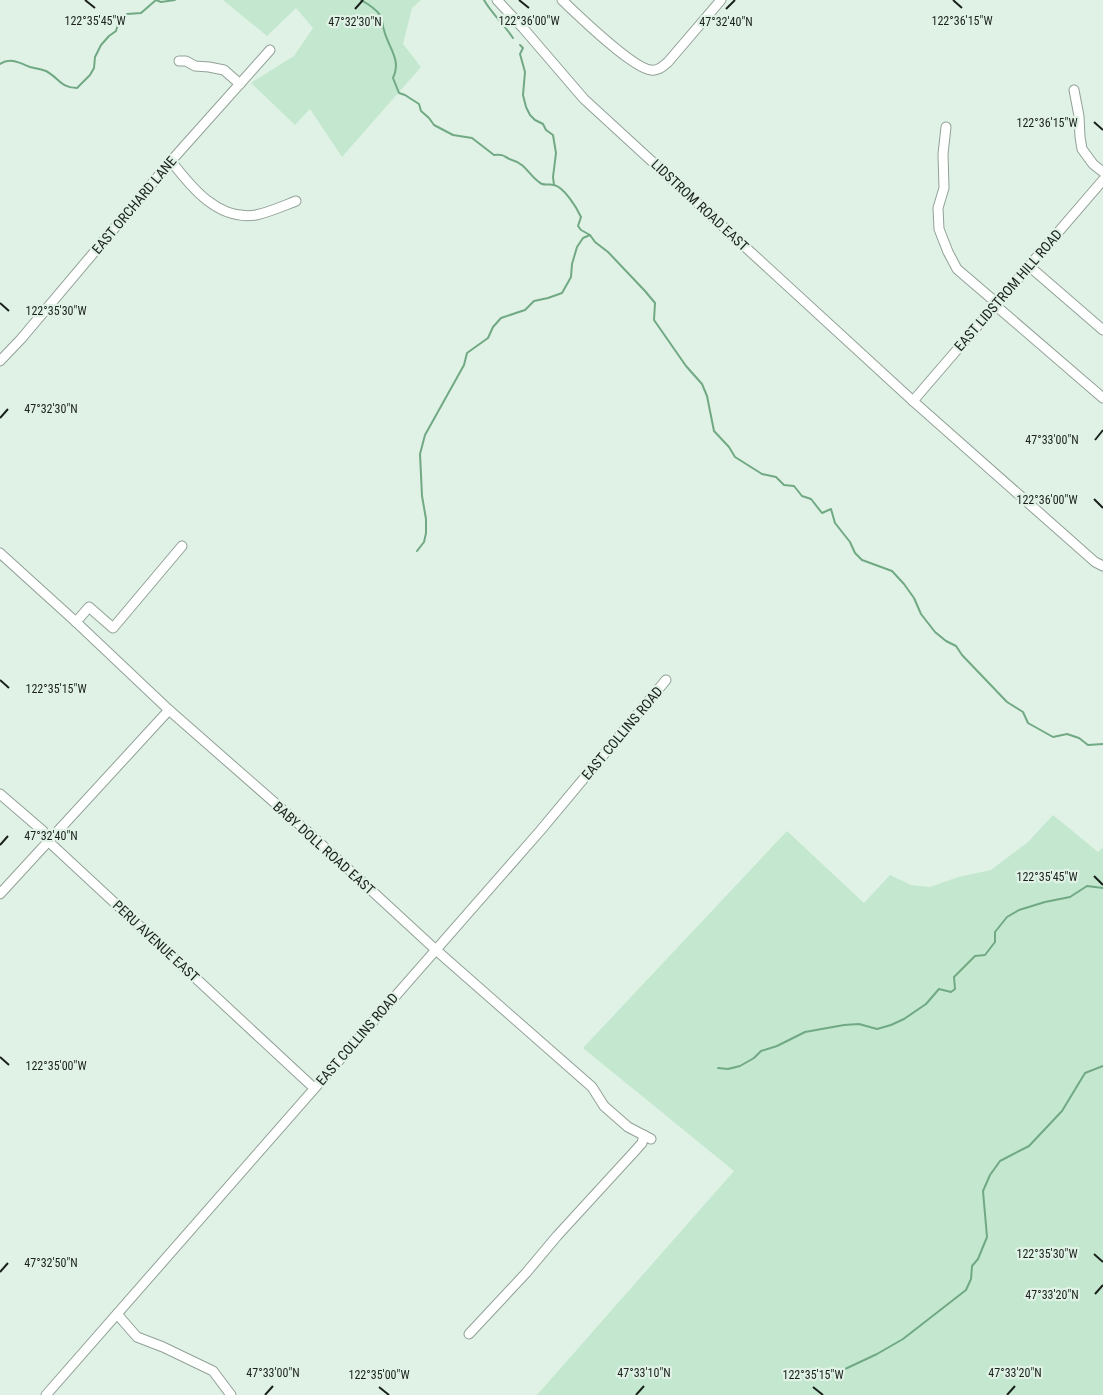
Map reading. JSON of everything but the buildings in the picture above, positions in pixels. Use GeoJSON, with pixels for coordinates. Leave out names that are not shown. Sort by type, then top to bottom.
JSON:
{"type":"FeatureCollection","features":[{"type":"Feature","properties":{"kind":"street","name":"LIDSTROM ROAD EAST"},"geometry":{"type":"LineString","coordinates":[[497,0],[584,99],[914,401],[1095,562],[1103,566]]}},
{"type":"Feature","properties":{"kind":"street"},"geometry":{"type":"LineString","coordinates":[[562,0],[619,50],[649,70],[658,70],[668,62],[721,0]]}},
{"type":"Feature","properties":{"kind":"street","name":"EAST ORCHARD LANE"},"geometry":{"type":"LineString","coordinates":[[0,361],[21,339],[171,161],[270,50]]}},
{"type":"Feature","properties":{"kind":"street"},"geometry":{"type":"LineString","coordinates":[[179,61],[186,61],[195,66],[224,70],[240,84]]}},
{"type":"Feature","properties":{"kind":"street"},"geometry":{"type":"LineString","coordinates":[[1074,90],[1082,149],[1093,164],[1103,172]]}},
{"type":"Feature","properties":{"kind":"street"},"geometry":{"type":"LineString","coordinates":[[946,127],[943,154],[944,188],[938,208],[939,229],[957,269],[1103,398]]}},
{"type":"Feature","properties":{"kind":"street"},"geometry":{"type":"LineString","coordinates":[[171,161],[186,182],[200,194],[218,208],[236,215],[253,215],[267,212],[296,201]]}},
{"type":"Feature","properties":{"kind":"street","name":"EAST LIDSTROM HILL ROAD"},"geometry":{"type":"LineString","coordinates":[[914,401],[1103,180]]}},
{"type":"Feature","properties":{"kind":"street"},"geometry":{"type":"LineString","coordinates":[[1029,266],[1103,330]]}},
{"type":"Feature","properties":{"kind":"street"},"geometry":{"type":"LineString","coordinates":[[76,622],[89,607],[113,628],[182,546]]}},
{"type":"Feature","properties":{"kind":"street","name":"BABY DOLL ROAD EAST"},"geometry":{"type":"LineString","coordinates":[[0,553],[169,710],[308,832],[436,950],[592,1087],[604,1106],[628,1127],[648,1137],[470,1334]]}},
{"type":"Feature","properties":{"kind":"street","name":"EAST COLLINS ROAD"},"geometry":{"type":"LineString","coordinates":[[46,1395],[540,831],[666,680]]}},
{"type":"Feature","properties":{"kind":"street"},"geometry":{"type":"LineString","coordinates":[[0,894],[169,710]]}},
{"type":"Feature","properties":{"kind":"street","name":"PERU AVENUE EAST"},"geometry":{"type":"LineString","coordinates":[[0,794],[43,831],[48,841],[314,1088]]}},
{"type":"Feature","properties":{"kind":"street"},"geometry":{"type":"LineString","coordinates":[[117,1314],[138,1337],[213,1371],[231,1395]]}},
{"type":"Feature","properties":{"kind":"green space"},"geometry":{"type":"Polygon","coordinates":[[[223,0],[421,0],[412,8],[403,44],[421,67],[342,157],[310,109],[295,125],[251,83],[294,56],[313,28],[296,8],[267,36],[223,0]]]}},
{"type":"Feature","properties":{"kind":"green space"},"geometry":{"type":"Polygon","coordinates":[[[1053,815],[1098,852],[1103,847],[1103,1395],[537,1395],[734,1171],[583,1048],[787,831],[864,903],[890,875],[911,885],[930,887],[958,877],[991,870],[1028,842],[1053,815]]]}},
{"type":"Feature","properties":{"kind":"waterway"},"geometry":{"type":"LineString","coordinates":[[0,64],[8,61],[19,62],[46,71],[67,86],[77,88],[90,75],[94,68],[95,57],[101,45],[116,31],[119,21],[127,14],[141,13],[156,0],[161,2],[175,0]]}},
{"type":"Feature","properties":{"kind":"waterway"},"geometry":{"type":"LineString","coordinates":[[361,0],[374,8],[381,17],[383,28],[395,59],[396,65],[393,78],[399,93],[419,104],[421,111],[434,125],[453,135],[472,138],[494,155],[503,155],[521,164],[535,179],[544,185],[554,185],[566,194],[581,217],[578,226],[581,230],[590,235],[595,242],[608,252],[655,303],[654,320],[686,366],[702,384],[707,396],[714,431],[729,447],[735,457],[762,474],[776,477],[784,485],[794,486],[802,496],[811,499],[822,513],[831,509],[835,523],[850,542],[855,553],[862,560],[892,571],[914,598],[921,614],[935,632],[956,646],[962,655],[1007,702],[1023,712],[1028,723],[1053,737],[1067,734],[1079,738],[1088,745],[1103,744]]}},
{"type":"Feature","properties":{"kind":"waterway"},"geometry":{"type":"LineString","coordinates":[[484,0],[513,38]]}},
{"type":"Feature","properties":{"kind":"waterway"},"geometry":{"type":"LineString","coordinates":[[520,45],[523,48],[520,54],[525,72],[523,95],[526,107],[530,115],[543,124],[546,130],[553,135],[556,153],[554,185]]}},
{"type":"Feature","properties":{"kind":"waterway"},"geometry":{"type":"LineString","coordinates":[[417,551],[424,542],[426,533],[420,454],[425,435],[464,365],[467,353],[488,338],[493,327],[501,318],[525,310],[534,301],[562,293],[571,277],[572,264],[577,247],[583,238],[590,235]]}},
{"type":"Feature","properties":{"kind":"waterway"},"geometry":{"type":"LineString","coordinates":[[718,1068],[728,1069],[740,1066],[754,1058],[761,1051],[777,1046],[805,1032],[859,1024],[877,1029],[904,1019],[926,1004],[939,989],[951,992],[955,989],[954,977],[975,956],[985,955],[995,942],[995,932],[1007,917],[1019,910],[1070,897],[1087,886],[1103,888]]}},
{"type":"Feature","properties":{"kind":"waterway"},"geometry":{"type":"LineString","coordinates":[[843,1370],[903,1339],[966,1290],[971,1279],[972,1266],[978,1259],[987,1237],[983,1191],[990,1175],[1000,1161],[1029,1146],[1062,1111],[1085,1073],[1103,1066]]}}]}
